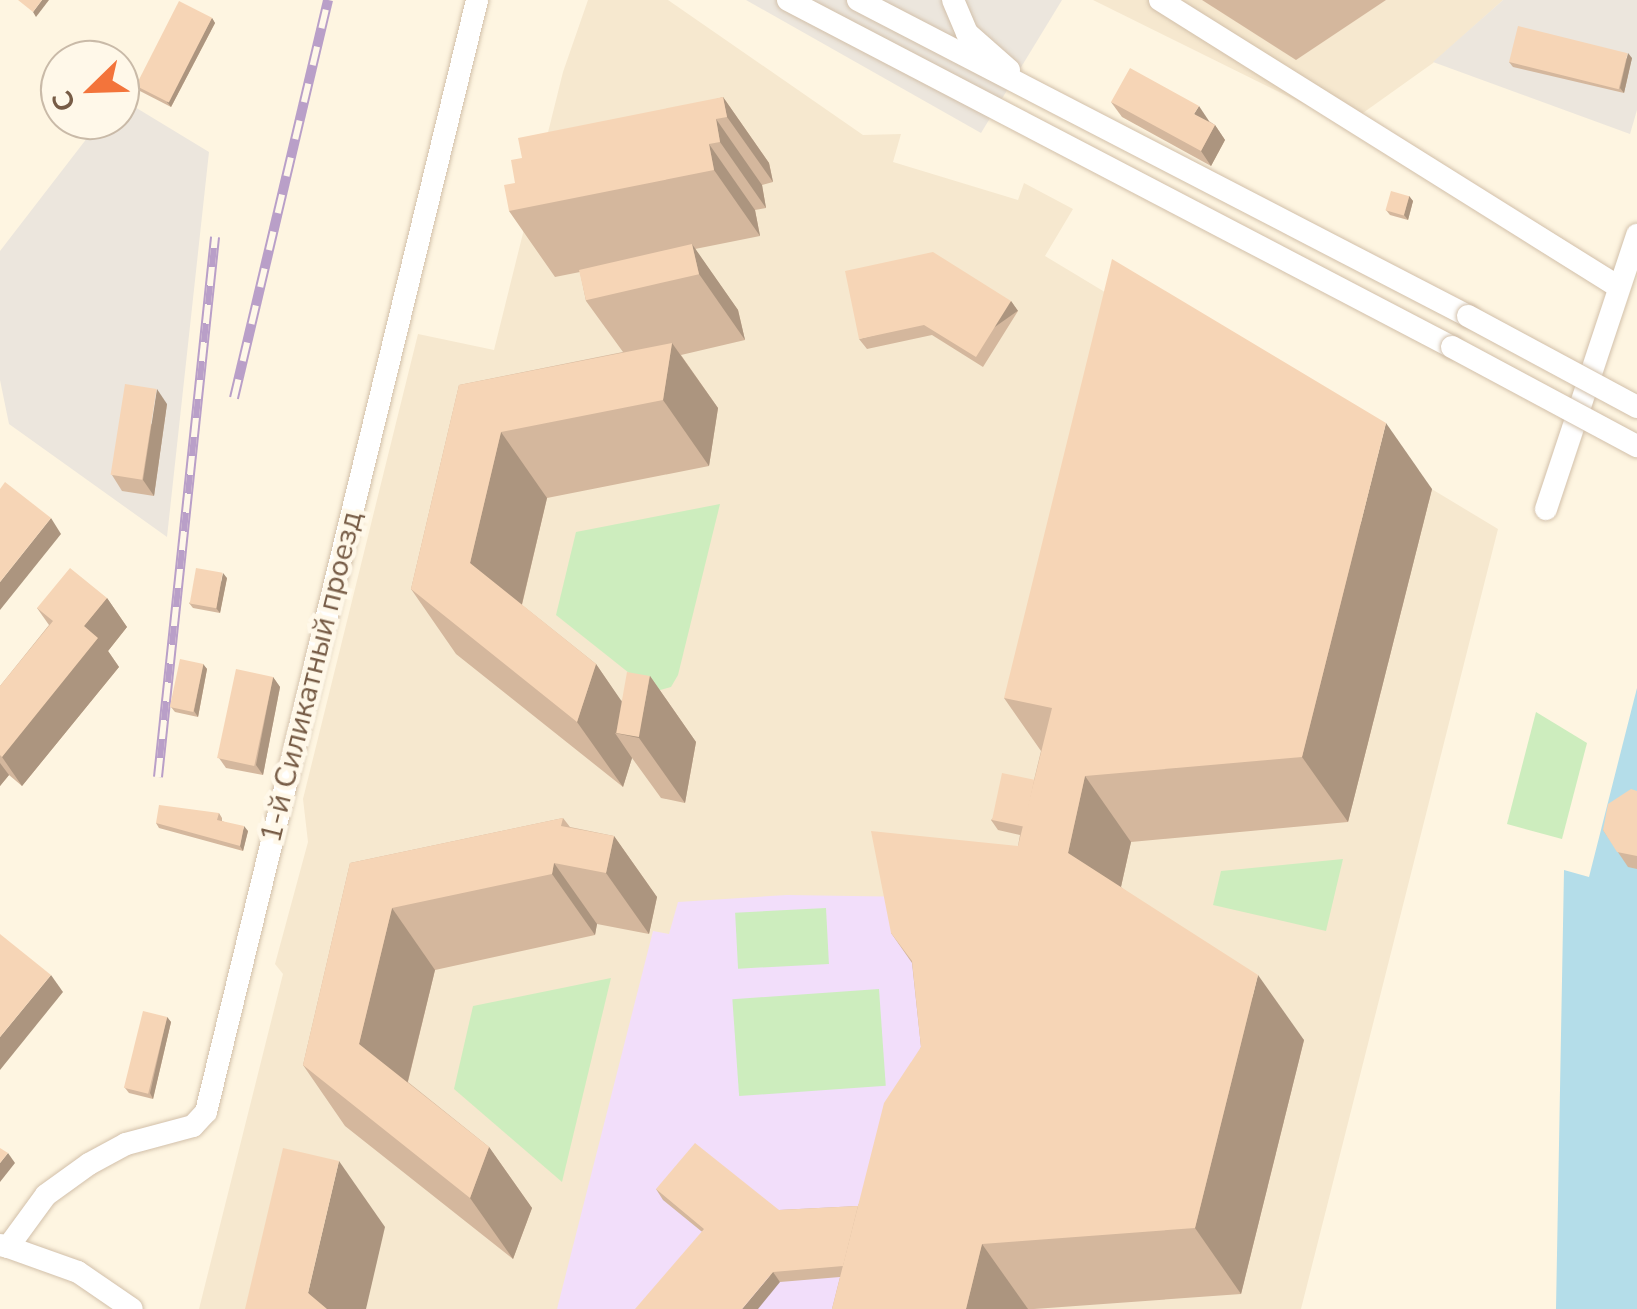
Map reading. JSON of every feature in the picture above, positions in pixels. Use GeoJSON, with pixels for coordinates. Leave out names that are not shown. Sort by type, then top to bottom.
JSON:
{"type":"FeatureCollection","features":[{"type":"Feature","properties":{"kind":"street","name":"1-й Силикатный проезд"},"geometry":{"type":"LineString","coordinates":[[132,1309],[78,1272],[4,1246],[46,1195],[74,1174],[126,1144],[193,1126],[206,1112],[476,0]]}},
{"type":"Feature","properties":{"kind":"street"},"geometry":{"type":"LineString","coordinates":[[788,0],[1637,446]]}},
{"type":"Feature","properties":{"kind":"street"},"geometry":{"type":"LineString","coordinates":[[858,0],[1468,316],[1637,408]]}},
{"type":"Feature","properties":{"kind":"street"},"geometry":{"type":"LineString","coordinates":[[954,0],[967,33],[1065,109]]}},
{"type":"Feature","properties":{"kind":"street"},"geometry":{"type":"LineString","coordinates":[[1160,0],[1617,286]]}},
{"type":"Feature","properties":{"kind":"street"},"geometry":{"type":"LineString","coordinates":[[1546,509],[1617,286],[1637,236]]}},
{"type":"Feature","properties":{"kind":"shaded area"},"geometry":{"type":"Polygon","coordinates":[[[588,0],[668,0],[863,135],[901,134],[893,162],[1018,200],[1024,183],[1073,209],[1045,256],[1498,529],[1301,1309],[199,1309],[283,974],[275,964],[308,842],[303,799],[418,334],[494,350],[563,72],[588,0]]]}},
{"type":"Feature","properties":{"kind":"shaded area"},"geometry":{"type":"Polygon","coordinates":[[[746,0],[1062,0],[981,133],[746,0]]]}},
{"type":"Feature","properties":{"kind":"shaded area"},"geometry":{"type":"Polygon","coordinates":[[[1093,0],[1503,0],[1433,63],[1346,125],[1093,0]]]}},
{"type":"Feature","properties":{"kind":"shaded area"},"geometry":{"type":"Polygon","coordinates":[[[1503,0],[1637,0],[1637,110],[1630,134],[1433,62],[1503,0]]]}},
{"type":"Feature","properties":{"kind":"shaded area"},"geometry":{"type":"Polygon","coordinates":[[[140,110],[209,152],[167,537],[9,424],[0,380],[0,251],[86,140],[140,140],[140,110]]]}},
{"type":"Feature","properties":{"kind":"shaded area"},"geometry":{"type":"Polygon","coordinates":[[[787,895],[917,897],[936,998],[894,1309],[557,1309],[653,931],[669,934],[678,902],[787,895]]]}},
{"type":"Feature","properties":{"kind":"green space"},"geometry":{"type":"Polygon","coordinates":[[[720,504],[678,675],[671,687],[653,692],[556,615],[576,532],[720,504]]]}},
{"type":"Feature","properties":{"kind":"green space"},"geometry":{"type":"Polygon","coordinates":[[[1536,712],[1587,743],[1562,839],[1507,824],[1536,712]]]}},
{"type":"Feature","properties":{"kind":"green space"},"geometry":{"type":"Polygon","coordinates":[[[1343,859],[1326,931],[1213,905],[1221,871],[1343,859]]]}},
{"type":"Feature","properties":{"kind":"green space"},"geometry":{"type":"Polygon","coordinates":[[[826,908],[829,964],[738,969],[735,913],[826,908]]]}},
{"type":"Feature","properties":{"kind":"green space"},"geometry":{"type":"Polygon","coordinates":[[[611,978],[562,1182],[454,1089],[473,1006],[611,978]]]}},
{"type":"Feature","properties":{"kind":"green space"},"geometry":{"type":"Polygon","coordinates":[[[879,989],[886,1086],[739,1096],[732,999],[879,989]]]}},
{"type":"Feature","properties":{"kind":"water"},"geometry":{"type":"Polygon","coordinates":[[[1637,688],[1637,1309],[1556,1309],[1564,870],[1589,877],[1637,688]]]}},
{"type":"Feature","properties":{"kind":"building"},"geometry":{"type":"Polygon","coordinates":[[[18,0],[42,0],[33,12],[18,0]]]}},
{"type":"Feature","properties":{"kind":"building"},"geometry":{"type":"Polygon","coordinates":[[[179,1],[212,18],[169,102],[140,88],[140,78],[179,1]]]}},
{"type":"Feature","properties":{"kind":"building"},"geometry":{"type":"Polygon","coordinates":[[[1518,26],[1628,53],[1619,89],[1509,62],[1518,26]]]}},
{"type":"Feature","properties":{"kind":"building"},"geometry":{"type":"Polygon","coordinates":[[[1130,68],[1199,106],[1194,114],[1215,125],[1201,151],[1111,102],[1130,68]]]}},
{"type":"Feature","properties":{"kind":"building"},"geometry":{"type":"Polygon","coordinates":[[[723,97],[727,117],[716,119],[720,142],[709,144],[714,170],[509,211],[504,185],[515,183],[511,160],[522,158],[518,138],[723,97]]]}},
{"type":"Feature","properties":{"kind":"building"},"geometry":{"type":"Polygon","coordinates":[[[1391,191],[1409,196],[1404,215],[1385,210],[1391,191]]]}},
{"type":"Feature","properties":{"kind":"building"},"geometry":{"type":"Polygon","coordinates":[[[692,244],[699,274],[586,300],[579,270],[692,244]]]}},
{"type":"Feature","properties":{"kind":"building"},"geometry":{"type":"Polygon","coordinates":[[[933,252],[1011,301],[976,357],[924,325],[859,339],[845,271],[933,252]]]}},
{"type":"Feature","properties":{"kind":"building"},"geometry":{"type":"Polygon","coordinates":[[[1112,259],[1386,423],[1302,757],[1085,776],[1068,853],[1258,975],[1195,1228],[982,1244],[966,1309],[832,1309],[884,1103],[921,1047],[912,961],[891,933],[871,831],[1018,846],[1052,708],[1004,698],[1112,259]]]}},
{"type":"Feature","properties":{"kind":"building"},"geometry":{"type":"Polygon","coordinates":[[[672,343],[663,400],[501,432],[470,563],[596,664],[577,722],[411,589],[459,385],[672,343]]]}},
{"type":"Feature","properties":{"kind":"building"},"geometry":{"type":"Polygon","coordinates":[[[125,384],[157,389],[142,480],[111,475],[125,384]]]}},
{"type":"Feature","properties":{"kind":"building"},"geometry":{"type":"Polygon","coordinates":[[[5,482],[51,518],[0,582],[0,489],[5,482]]]}},
{"type":"Feature","properties":{"kind":"building"},"geometry":{"type":"Polygon","coordinates":[[[70,568],[107,598],[84,626],[98,638],[2,757],[0,686],[53,621],[37,608],[70,568]]]}},
{"type":"Feature","properties":{"kind":"building"},"geometry":{"type":"Polygon","coordinates":[[[196,568],[223,573],[216,608],[190,603],[196,568]]]}},
{"type":"Feature","properties":{"kind":"building"},"geometry":{"type":"Polygon","coordinates":[[[180,659],[203,664],[193,712],[170,707],[180,659]]]}},
{"type":"Feature","properties":{"kind":"building"},"geometry":{"type":"Polygon","coordinates":[[[236,669],[273,677],[254,766],[217,758],[236,669]]]}},
{"type":"Feature","properties":{"kind":"building"},"geometry":{"type":"Polygon","coordinates":[[[627,672],[650,676],[639,737],[616,733],[627,672]]]}},
{"type":"Feature","properties":{"kind":"building"},"geometry":{"type":"Polygon","coordinates":[[[1002,773],[1034,780],[1024,827],[992,820],[1002,773]]]}},
{"type":"Feature","properties":{"kind":"building"},"geometry":{"type":"Polygon","coordinates":[[[1631,789],[1637,791],[1637,856],[1617,852],[1603,830],[1608,804],[1631,789]]]}},
{"type":"Feature","properties":{"kind":"building"},"geometry":{"type":"Polygon","coordinates":[[[159,805],[219,813],[217,820],[244,826],[240,846],[156,823],[159,805]]]}},
{"type":"Feature","properties":{"kind":"building"},"geometry":{"type":"Polygon","coordinates":[[[563,818],[561,826],[614,836],[606,873],[554,863],[552,874],[392,908],[359,1044],[489,1147],[470,1198],[303,1065],[350,863],[563,818]]]}},
{"type":"Feature","properties":{"kind":"building"},"geometry":{"type":"Polygon","coordinates":[[[0,934],[51,975],[0,1037],[0,934]]]}},
{"type":"Feature","properties":{"kind":"building"},"geometry":{"type":"Polygon","coordinates":[[[143,1011],[167,1017],[148,1094],[124,1088],[143,1011]]]}},
{"type":"Feature","properties":{"kind":"building"},"geometry":{"type":"Polygon","coordinates":[[[695,1143],[779,1210],[858,1206],[843,1266],[773,1272],[742,1309],[635,1309],[704,1229],[656,1189],[695,1143]]]}},
{"type":"Feature","properties":{"kind":"building"},"geometry":{"type":"Polygon","coordinates":[[[283,1148],[339,1161],[308,1293],[327,1309],[245,1309],[283,1148]]]}},
{"type":"Feature","properties":{"kind":"railway"},"geometry":{"type":"LineString","coordinates":[[234,398],[328,0]]}},
{"type":"Feature","properties":{"kind":"railway"},"geometry":{"type":"LineString","coordinates":[[158,777],[215,237]]}}]}
